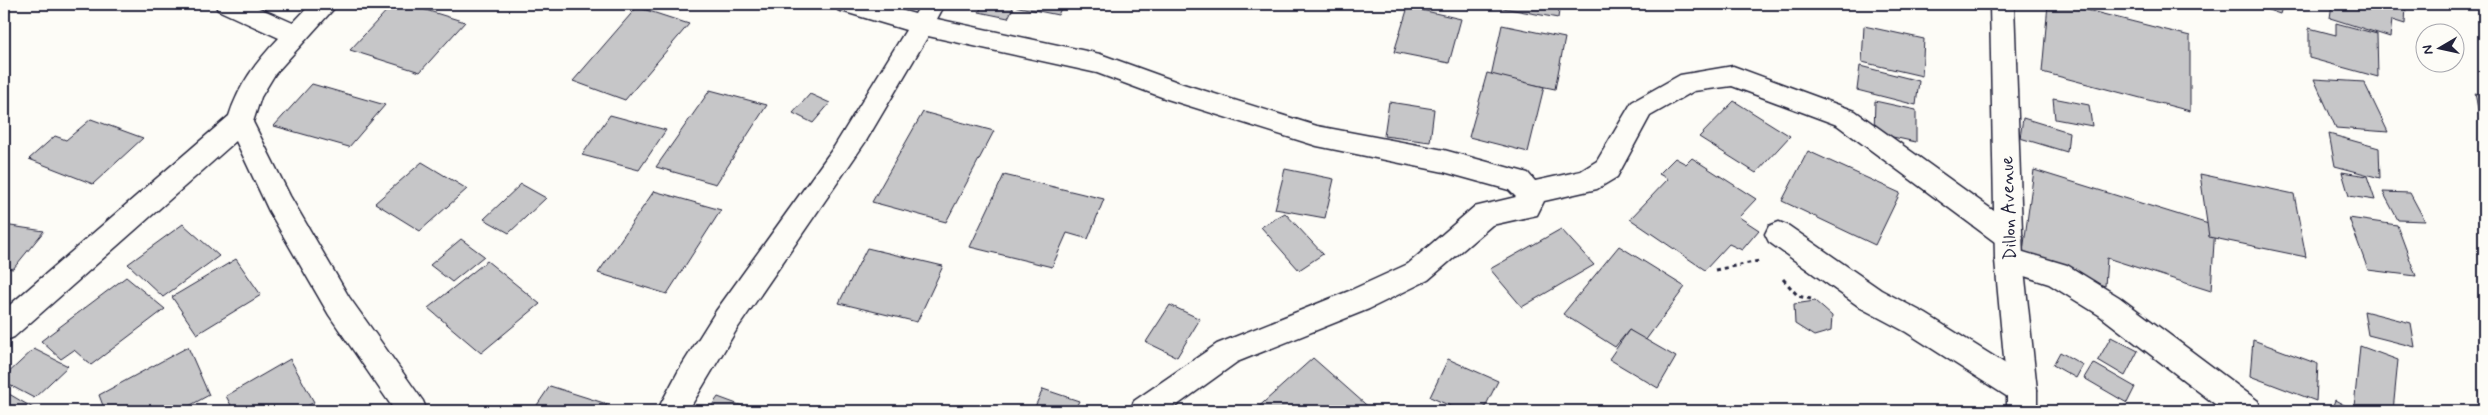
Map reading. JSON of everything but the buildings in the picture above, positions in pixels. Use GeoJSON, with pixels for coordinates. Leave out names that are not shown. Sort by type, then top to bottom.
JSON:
{"type":"FeatureCollection","features":[{"type":"Feature","properties":{"kind":"street"},"geometry":{"type":"LineString","coordinates":[[227,4],[296,35]]}},
{"type":"Feature","properties":{"kind":"street"},"geometry":{"type":"LineString","coordinates":[[4,328],[240,122],[249,95],[266,67],[326,4]]}},
{"type":"Feature","properties":{"kind":"street"},"geometry":{"type":"LineString","coordinates":[[847,4],[927,14],[1100,64],[1176,92],[1317,136],[1444,162],[1518,181],[1530,193],[1528,207],[1484,214],[1418,272],[1358,300],[1227,353],[1145,411]]}},
{"type":"Feature","properties":{"kind":"street","name":"Dillon Avenue"},"geometry":{"type":"LineString","coordinates":[[2002,4],[2009,249],[2022,401]]}},
{"type":"Feature","properties":{"kind":"street"},"geometry":{"type":"LineString","coordinates":[[672,411],[727,317],[769,255],[829,174],[878,100],[927,14]]}},
{"type":"Feature","properties":{"kind":"street"},"geometry":{"type":"LineString","coordinates":[[1530,193],[1587,182],[1607,169],[1641,109],[1689,82],[1733,76],[1846,118],[2009,249],[2056,274],[2109,306],[2247,411]]}},
{"type":"Feature","properties":{"kind":"street"},"geometry":{"type":"LineString","coordinates":[[240,122],[280,202],[339,306],[412,411]]}},
{"type":"Feature","properties":{"kind":"street"},"geometry":{"type":"LineString","coordinates":[[1779,234],[1871,299],[1916,323],[2022,401]]}}]}
